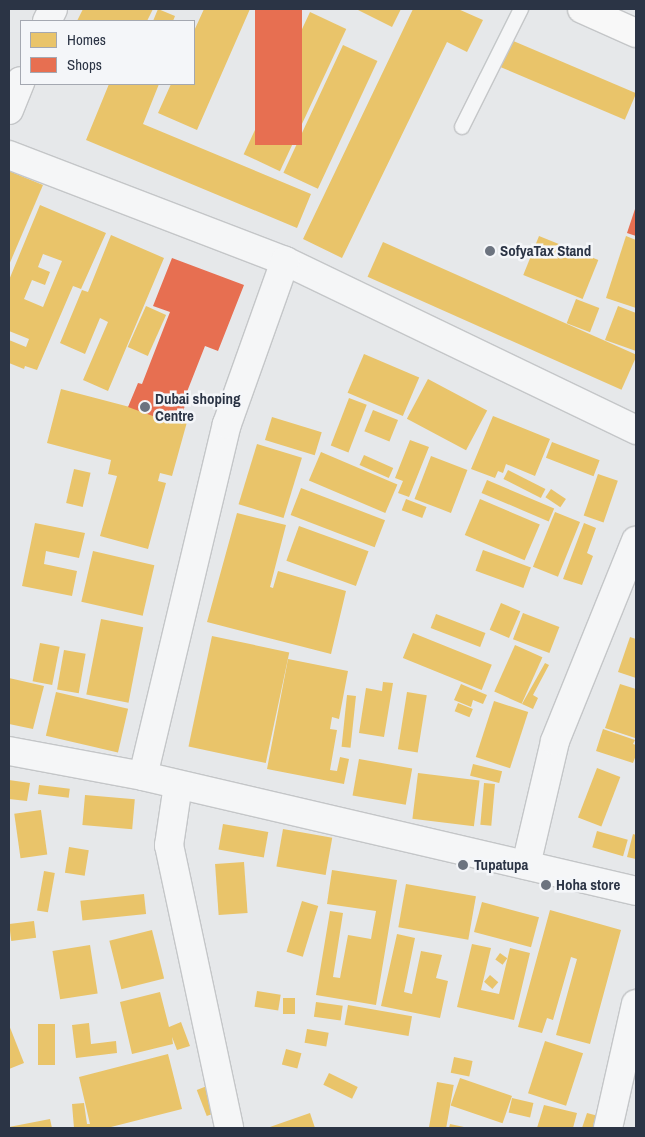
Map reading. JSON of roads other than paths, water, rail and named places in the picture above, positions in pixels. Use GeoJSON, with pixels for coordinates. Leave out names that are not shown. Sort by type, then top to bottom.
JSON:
{"type":"FeatureCollection","features":[{"type":"Feature","properties":{"kind":"highway"},"geometry":{"type":"LineString","coordinates":[[582,9],[636,33]]}},
{"type":"Feature","properties":{"kind":"street"},"geometry":{"type":"LineString","coordinates":[[9,110],[20,84]]}},
{"type":"Feature","properties":{"kind":"street"},"geometry":{"type":"LineString","coordinates":[[9,155],[285,261],[636,430]]}},
{"type":"Feature","properties":{"kind":"street"},"geometry":{"type":"LineString","coordinates":[[143,776],[227,424],[285,261]]}},
{"type":"Feature","properties":{"kind":"street"},"geometry":{"type":"LineString","coordinates":[[526,865],[555,741],[636,541]]}},
{"type":"Feature","properties":{"kind":"street"},"geometry":{"type":"LineString","coordinates":[[9,751],[143,776],[636,891]]}},
{"type":"Feature","properties":{"kind":"street"},"geometry":{"type":"LineString","coordinates":[[178,785],[169,845],[230,1128]]}},
{"type":"Feature","properties":{"kind":"street"},"geometry":{"type":"LineString","coordinates":[[608,1128],[636,1004]]}},
{"type":"Feature","properties":{"kind":"lane"},"geometry":{"type":"LineString","coordinates":[[462,126],[521,9]]}},
{"type":"Feature","properties":{"kind":"place","name":"SofyaTax Stand"},"geometry":{"type":"Point","coordinates":[490,251]}},
{"type":"Feature","properties":{"kind":"place","name":"Dubai shoping Centre"},"geometry":{"type":"Point","coordinates":[145,407]}},
{"type":"Feature","properties":{"kind":"place","name":"Tupatupa"},"geometry":{"type":"Point","coordinates":[463,865]}},
{"type":"Feature","properties":{"kind":"place","name":"Hoha store"},"geometry":{"type":"Point","coordinates":[546,885]}}]}
